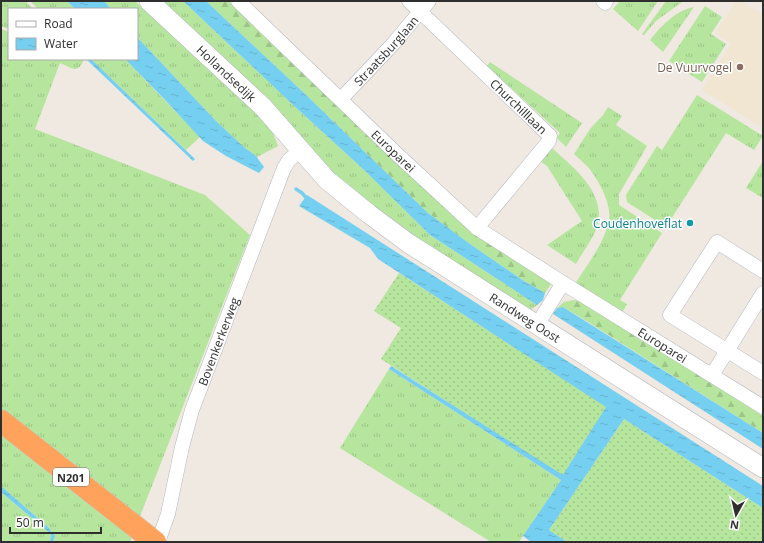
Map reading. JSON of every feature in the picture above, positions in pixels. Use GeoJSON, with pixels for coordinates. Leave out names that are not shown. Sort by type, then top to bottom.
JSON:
{"type":"FeatureCollection","features":[{"type":"Feature","properties":{"kind":"highway","name":"N201"},"geometry":{"type":"LineString","coordinates":[[1,421],[147,539]]}},
{"type":"Feature","properties":{"kind":"highway","name":"N201"},"geometry":{"type":"LineString","coordinates":[[1,436],[147,539]]}},
{"type":"Feature","properties":{"kind":"street","name":"Hollandsedijk"},"geometry":{"type":"LineString","coordinates":[[149,1],[263,107],[300,150]]}},
{"type":"Feature","properties":{"kind":"street","name":"Europarei"},"geometry":{"type":"LineString","coordinates":[[238,1],[400,157],[477,228],[763,407]]}},
{"type":"Feature","properties":{"kind":"street","name":"Churchilllaan"},"geometry":{"type":"LineString","coordinates":[[410,1],[550,136],[550,141],[477,228]]}},
{"type":"Feature","properties":{"kind":"street","name":"Straatsburglaan"},"geometry":{"type":"LineString","coordinates":[[341,99],[366,74],[429,1]]}},
{"type":"Feature","properties":{"kind":"street","name":"Randweg Oost"},"geometry":{"type":"LineString","coordinates":[[300,150],[328,180],[369,214],[408,243],[763,468]]}},
{"type":"Feature","properties":{"kind":"street","name":"Bovenkerkerweg"},"geometry":{"type":"LineString","coordinates":[[147,539],[168,514],[182,447],[192,410],[284,168],[289,160],[300,150]]}},
{"type":"Feature","properties":{"kind":"street"},"geometry":{"type":"LineString","coordinates":[[763,271],[717,242],[670,315],[763,373]]}},
{"type":"Feature","properties":{"kind":"street"},"geometry":{"type":"LineString","coordinates":[[537,325],[563,283]]}},
{"type":"Feature","properties":{"kind":"street"},"geometry":{"type":"LineString","coordinates":[[712,375],[763,293]]}},
{"type":"Feature","properties":{"kind":"shaded area","name":"De Vuurvogel"},"geometry":{"type":"Polygon","coordinates":[[[736,1],[741,1],[763,15],[763,128],[702,90],[731,44],[715,33],[736,1]]]}},
{"type":"Feature","properties":{"kind":"green space"},"geometry":{"type":"Polygon","coordinates":[[[1,1],[25,1],[32,8],[8,8],[8,29],[1,26],[1,1]]]}},
{"type":"Feature","properties":{"kind":"green space"},"geometry":{"type":"Polygon","coordinates":[[[30,1],[67,1],[74,8],[37,8],[30,1]]]}},
{"type":"Feature","properties":{"kind":"green space"},"geometry":{"type":"Polygon","coordinates":[[[104,1],[135,1],[264,120],[273,133],[278,146],[257,157],[245,148],[216,121],[138,38],[138,8],[110,8],[104,1]]]}},
{"type":"Feature","properties":{"kind":"green space"},"geometry":{"type":"Polygon","coordinates":[[[154,1],[183,1],[363,169],[430,235],[537,305],[529,311],[372,212],[154,1]]]}},
{"type":"Feature","properties":{"kind":"green space"},"geometry":{"type":"Polygon","coordinates":[[[206,1],[229,1],[332,98],[551,284],[545,293],[524,281],[428,213],[206,1]]]}},
{"type":"Feature","properties":{"kind":"green space"},"geometry":{"type":"Polygon","coordinates":[[[620,1],[658,1],[638,31],[613,9],[620,1]]]}},
{"type":"Feature","properties":{"kind":"green space"},"geometry":{"type":"Polygon","coordinates":[[[666,1],[685,1],[656,21],[644,35],[642,34],[666,1]]]}},
{"type":"Feature","properties":{"kind":"green space"},"geometry":{"type":"Polygon","coordinates":[[[705,6],[722,17],[711,34],[726,44],[702,82],[669,61],[705,6]]]}},
{"type":"Feature","properties":{"kind":"green space"},"geometry":{"type":"Polygon","coordinates":[[[694,7],[663,52],[650,40],[669,19],[681,11],[694,7]]]}},
{"type":"Feature","properties":{"kind":"green space"},"geometry":{"type":"Polygon","coordinates":[[[1,29],[8,32],[8,60],[84,60],[77,69],[60,63],[35,129],[205,195],[250,235],[130,542],[53,542],[55,536],[48,527],[1,486],[1,29]]]}},
{"type":"Feature","properties":{"kind":"green space"},"geometry":{"type":"Polygon","coordinates":[[[92,60],[126,60],[200,137],[186,150],[92,60]]]}},
{"type":"Feature","properties":{"kind":"green space"},"geometry":{"type":"Polygon","coordinates":[[[490,62],[582,123],[566,147],[557,138],[560,133],[487,66],[490,62]]]}},
{"type":"Feature","properties":{"kind":"green space"},"geometry":{"type":"Polygon","coordinates":[[[697,95],[763,136],[754,150],[726,133],[666,227],[627,202],[626,195],[657,146],[662,150],[697,95]]]}},
{"type":"Feature","properties":{"kind":"green space"},"geometry":{"type":"Polygon","coordinates":[[[608,107],[622,116],[616,125],[647,146],[619,194],[619,205],[662,233],[620,300],[627,304],[622,313],[575,284],[600,245],[607,228],[609,213],[603,191],[595,177],[587,166],[574,154],[590,129],[608,107]]]}},
{"type":"Feature","properties":{"kind":"green space"},"geometry":{"type":"Polygon","coordinates":[[[552,148],[570,164],[588,184],[598,206],[599,219],[595,232],[576,264],[547,245],[582,221],[547,166],[540,161],[552,148]]]}},
{"type":"Feature","properties":{"kind":"green space"},"geometry":{"type":"Polygon","coordinates":[[[763,161],[763,198],[746,188],[763,161]]]}},
{"type":"Feature","properties":{"kind":"green space"},"geometry":{"type":"Polygon","coordinates":[[[399,273],[607,407],[563,476],[381,359],[401,328],[374,311],[399,273]]]}},
{"type":"Feature","properties":{"kind":"green space"},"geometry":{"type":"Polygon","coordinates":[[[574,300],[586,302],[763,416],[763,433],[585,320],[563,307],[557,308],[564,302],[574,300]]]}},
{"type":"Feature","properties":{"kind":"green space"},"geometry":{"type":"Polygon","coordinates":[[[389,369],[561,480],[519,542],[491,542],[340,448],[389,369]]]}},
{"type":"Feature","properties":{"kind":"green space"},"geometry":{"type":"Polygon","coordinates":[[[624,419],[763,508],[763,542],[567,542],[549,530],[624,419]]]}},
{"type":"Feature","properties":{"kind":"green space"},"geometry":{"type":"Polygon","coordinates":[[[1,492],[51,534],[50,542],[1,542],[1,492]]]}},
{"type":"Feature","properties":{"kind":"water"},"geometry":{"type":"Polygon","coordinates":[[[67,1],[104,1],[110,8],[74,8],[67,1]]]}},
{"type":"Feature","properties":{"kind":"water"},"geometry":{"type":"Polygon","coordinates":[[[183,1],[206,1],[428,213],[524,281],[545,293],[543,300],[537,305],[430,235],[363,169],[183,1]]]}},
{"type":"Feature","properties":{"kind":"water"},"geometry":{"type":"Polygon","coordinates":[[[138,38],[216,121],[245,148],[256,156],[264,167],[259,173],[226,156],[203,141],[126,60],[138,60],[138,38]]]}},
{"type":"Feature","properties":{"kind":"water"},"geometry":{"type":"Polygon","coordinates":[[[87,60],[92,60],[195,159],[193,161],[87,60]]]}},
{"type":"Feature","properties":{"kind":"water"},"geometry":{"type":"Polygon","coordinates":[[[307,195],[763,486],[763,508],[624,419],[549,530],[567,542],[531,542],[523,536],[561,480],[389,369],[391,366],[563,475],[606,407],[378,259],[370,248],[299,206],[307,195]]]}},
{"type":"Feature","properties":{"kind":"water"},"geometry":{"type":"Polygon","coordinates":[[[563,307],[763,433],[763,449],[553,314],[557,308],[563,307]]]}},
{"type":"Feature","properties":{"kind":"water"},"geometry":{"type":"Polygon","coordinates":[[[1,486],[48,527],[55,536],[53,542],[50,542],[51,534],[1,492],[1,486]]]}},
{"type":"Feature","properties":{"kind":"waterway"},"geometry":{"type":"LineString","coordinates":[[296,189],[308,200]]}},
{"type":"Feature","properties":{"kind":"place","name":"De Vuurvogel"},"geometry":{"type":"Point","coordinates":[740,67]}},
{"type":"Feature","properties":{"kind":"place","name":"Coudenhoveflat"},"geometry":{"type":"Point","coordinates":[690,223]}}]}
